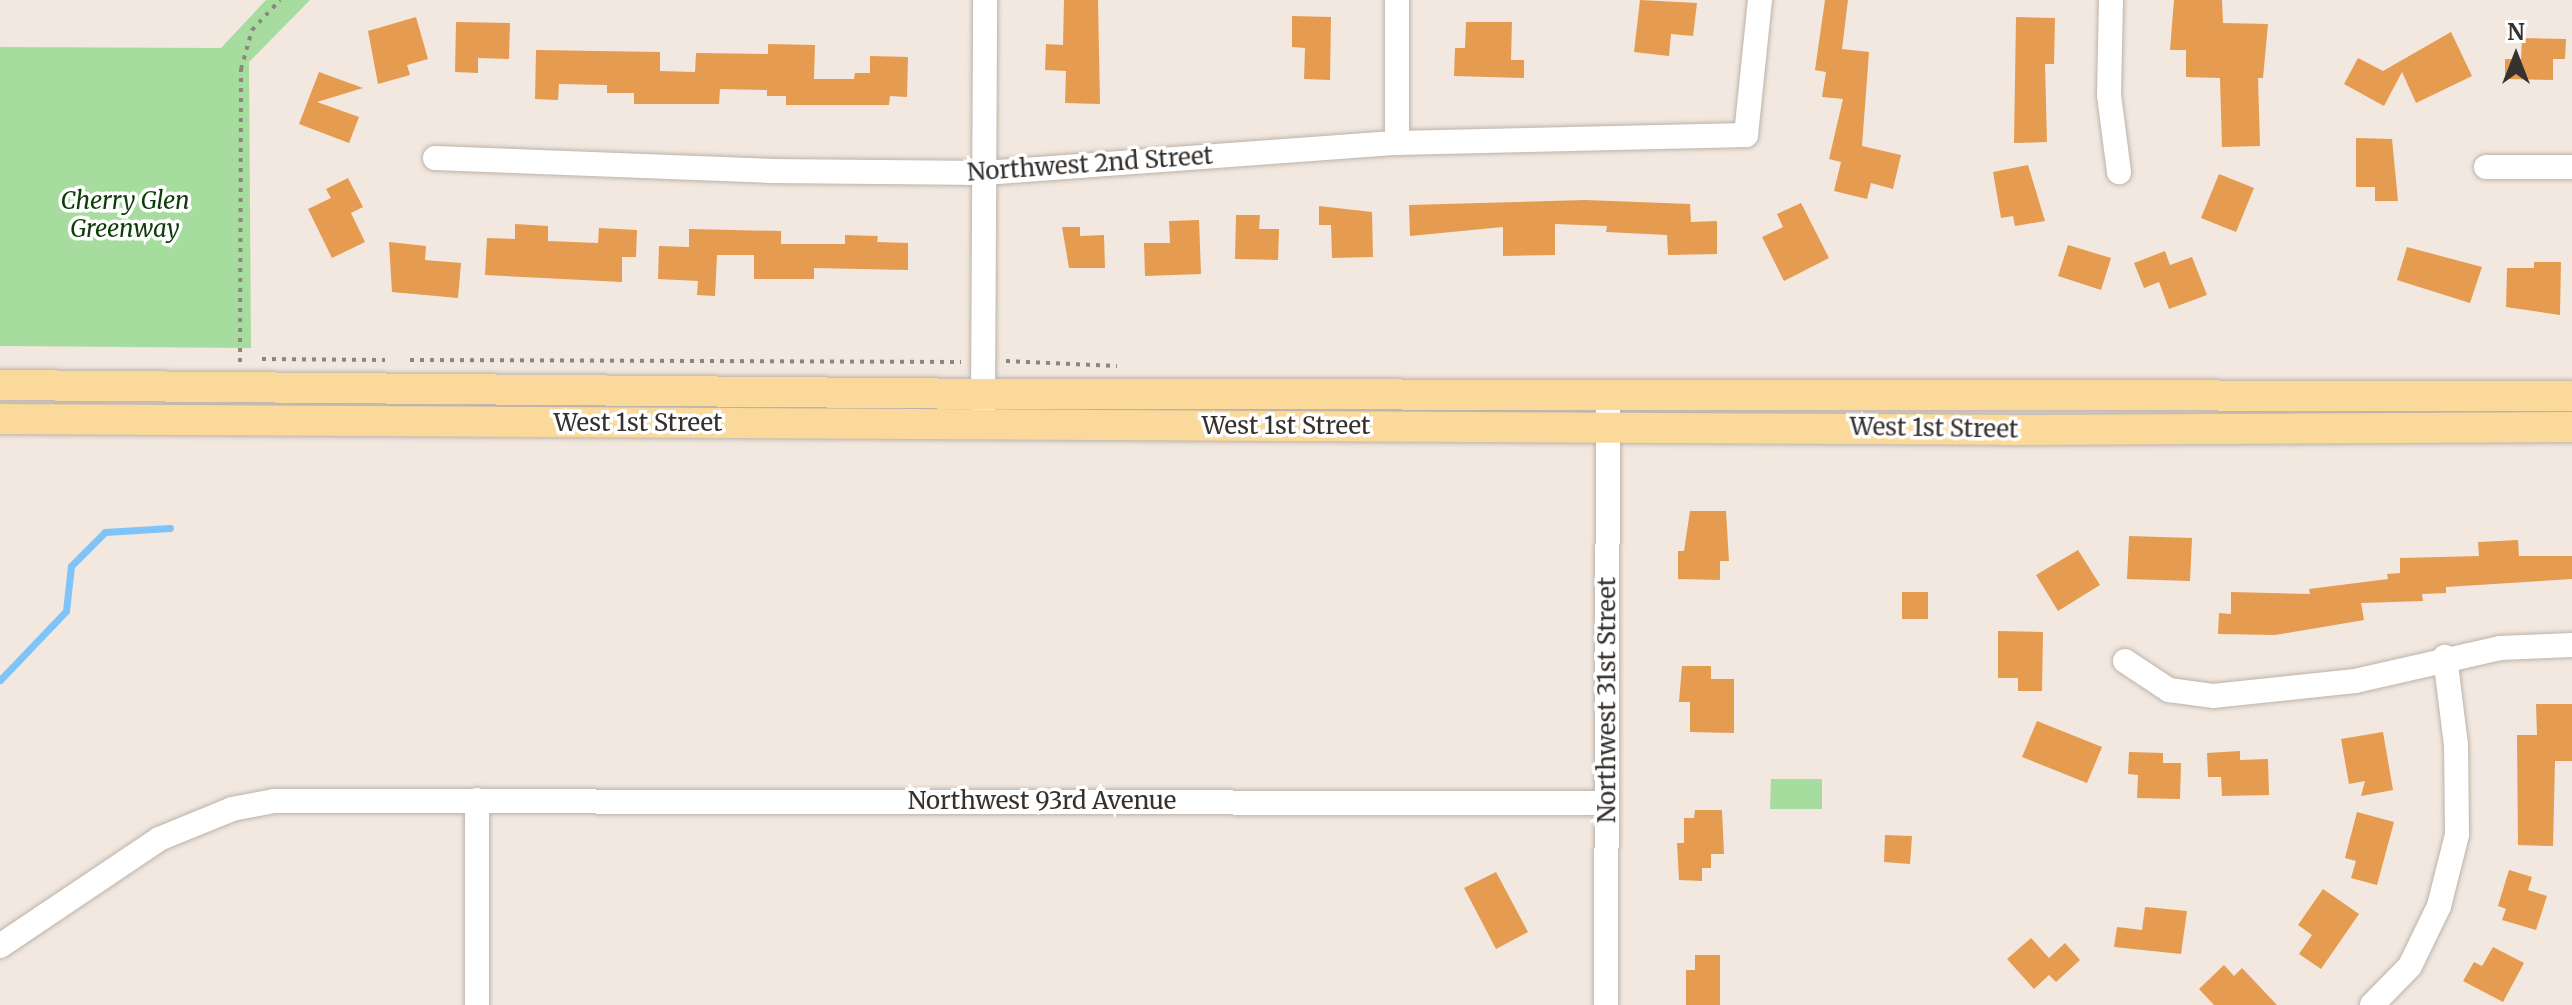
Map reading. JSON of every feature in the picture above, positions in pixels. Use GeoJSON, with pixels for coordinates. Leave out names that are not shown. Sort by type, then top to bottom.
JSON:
{"type":"FeatureCollection","features":[{"type":"Feature","properties":{"kind":"main road","name":"West 1st Street"},"geometry":{"type":"LineString","coordinates":[[0,385],[983,394],[2572,396]]}},
{"type":"Feature","properties":{"kind":"main road","name":"West 1st Street"},"geometry":{"type":"LineString","coordinates":[[0,419],[1609,427],[2572,427]]}},
{"type":"Feature","properties":{"kind":"street"},"geometry":{"type":"LineString","coordinates":[[983,424],[985,0]]}},
{"type":"Feature","properties":{"kind":"street"},"geometry":{"type":"LineString","coordinates":[[1397,0],[1397,143]]}},
{"type":"Feature","properties":{"kind":"street","name":"Northwest 2nd Street"},"geometry":{"type":"LineString","coordinates":[[435,158],[768,171],[984,173],[1397,143],[1746,135],[1760,0]]}},
{"type":"Feature","properties":{"kind":"street"},"geometry":{"type":"LineString","coordinates":[[2111,0],[2109,95],[2119,172]]}},
{"type":"Feature","properties":{"kind":"street"},"geometry":{"type":"LineString","coordinates":[[2486,167],[2572,167]]}},
{"type":"Feature","properties":{"kind":"street","name":"Northwest 31st Street"},"geometry":{"type":"LineString","coordinates":[[1606,1005],[1608,395]]}},
{"type":"Feature","properties":{"kind":"street"},"geometry":{"type":"LineString","coordinates":[[2125,661],[2160,686],[2213,696],[2355,681],[2445,657],[2572,645]]}},
{"type":"Feature","properties":{"kind":"street"},"geometry":{"type":"LineString","coordinates":[[2372,1005],[2410,966],[2439,906],[2457,835],[2456,745],[2445,657]]}},
{"type":"Feature","properties":{"kind":"street","name":"Northwest 93rd Avenue"},"geometry":{"type":"LineString","coordinates":[[0,946],[159,839],[232,809],[311,800],[1606,803]]}},
{"type":"Feature","properties":{"kind":"street"},"geometry":{"type":"LineString","coordinates":[[477,800],[477,1005]]}},
{"type":"Feature","properties":{"kind":"path"},"geometry":{"type":"LineString","coordinates":[[240,362],[241,69],[252,30],[280,0]]}},
{"type":"Feature","properties":{"kind":"green space","name":"Cherry Glen Greenway"},"geometry":{"type":"Polygon","coordinates":[[[266,0],[310,0],[249,62],[251,348],[0,346],[0,47],[221,48],[266,0]]]}},
{"type":"Feature","properties":{"kind":"green space"},"geometry":{"type":"Polygon","coordinates":[[[1771,779],[1822,779],[1822,809],[1770,809],[1771,779]]]}},
{"type":"Feature","properties":{"kind":"building"},"geometry":{"type":"Polygon","coordinates":[[[1064,0],[1098,0],[1100,104],[1065,103],[1066,71],[1045,70],[1046,44],[1063,45],[1064,0]]]}},
{"type":"Feature","properties":{"kind":"building"},"geometry":{"type":"Polygon","coordinates":[[[1640,0],[1697,3],[1693,36],[1671,34],[1669,56],[1634,52],[1640,0]]]}},
{"type":"Feature","properties":{"kind":"building"},"geometry":{"type":"Polygon","coordinates":[[[1825,0],[1848,0],[1842,49],[1869,52],[1862,146],[1901,155],[1893,189],[1871,183],[1867,199],[1834,191],[1841,162],[1829,159],[1843,99],[1822,97],[1826,72],[1815,70],[1825,0]]]}},
{"type":"Feature","properties":{"kind":"building"},"geometry":{"type":"Polygon","coordinates":[[[2174,0],[2222,0],[2223,23],[2268,24],[2263,78],[2258,78],[2260,146],[2222,147],[2220,78],[2186,77],[2186,50],[2170,50],[2174,0]]]}},
{"type":"Feature","properties":{"kind":"building"},"geometry":{"type":"Polygon","coordinates":[[[1292,16],[1331,17],[1330,80],[1304,79],[1305,48],[1292,47],[1292,16]]]}},
{"type":"Feature","properties":{"kind":"building"},"geometry":{"type":"Polygon","coordinates":[[[416,17],[428,59],[407,65],[410,75],[378,84],[368,31],[416,17]]]}},
{"type":"Feature","properties":{"kind":"building"},"geometry":{"type":"Polygon","coordinates":[[[2016,17],[2055,18],[2054,64],[2045,64],[2047,142],[2014,143],[2016,17]]]}},
{"type":"Feature","properties":{"kind":"building"},"geometry":{"type":"Polygon","coordinates":[[[456,22],[510,23],[509,59],[478,58],[478,73],[455,72],[456,22]]]}},
{"type":"Feature","properties":{"kind":"building"},"geometry":{"type":"Polygon","coordinates":[[[1466,22],[1512,22],[1511,60],[1524,60],[1524,78],[1454,76],[1455,48],[1465,48],[1466,22]]]}},
{"type":"Feature","properties":{"kind":"building"},"geometry":{"type":"Polygon","coordinates":[[[2451,32],[2472,76],[2416,103],[2402,72],[2384,106],[2344,84],[2358,58],[2383,71],[2451,32]]]}},
{"type":"Feature","properties":{"kind":"building"},"geometry":{"type":"Polygon","coordinates":[[[2522,38],[2566,39],[2565,59],[2553,59],[2553,80],[2505,79],[2505,59],[2521,59],[2522,38]]]}},
{"type":"Feature","properties":{"kind":"building"},"geometry":{"type":"Polygon","coordinates":[[[768,44],[815,45],[814,79],[854,79],[855,73],[870,73],[870,56],[908,57],[907,97],[890,96],[889,105],[786,105],[786,96],[767,96],[767,90],[720,89],[719,104],[634,104],[634,93],[607,93],[607,85],[559,84],[558,100],[535,99],[536,50],[660,52],[660,71],[695,72],[696,53],[768,54],[768,44]]]}},
{"type":"Feature","properties":{"kind":"building"},"geometry":{"type":"Polygon","coordinates":[[[319,72],[363,88],[317,102],[359,117],[349,143],[299,124],[319,72]]]}},
{"type":"Feature","properties":{"kind":"building"},"geometry":{"type":"Polygon","coordinates":[[[2356,138],[2392,139],[2398,201],[2375,201],[2375,187],[2356,187],[2356,138]]]}},
{"type":"Feature","properties":{"kind":"building"},"geometry":{"type":"Polygon","coordinates":[[[2028,165],[2045,221],[2015,226],[2013,216],[2001,218],[1993,172],[2028,165]]]}},
{"type":"Feature","properties":{"kind":"building"},"geometry":{"type":"Polygon","coordinates":[[[2219,174],[2254,188],[2236,232],[2201,218],[2219,174]]]}},
{"type":"Feature","properties":{"kind":"building"},"geometry":{"type":"Polygon","coordinates":[[[348,178],[363,207],[351,213],[365,242],[332,258],[308,209],[331,198],[326,189],[348,178]]]}},
{"type":"Feature","properties":{"kind":"building"},"geometry":{"type":"Polygon","coordinates":[[[1585,200],[1690,204],[1691,222],[1717,221],[1717,254],[1668,255],[1667,235],[1606,232],[1607,226],[1555,224],[1555,255],[1503,256],[1503,227],[1410,236],[1409,205],[1585,200]]]}},
{"type":"Feature","properties":{"kind":"building"},"geometry":{"type":"Polygon","coordinates":[[[1801,203],[1829,258],[1784,281],[1762,237],[1783,227],[1777,214],[1801,203]]]}},
{"type":"Feature","properties":{"kind":"building"},"geometry":{"type":"Polygon","coordinates":[[[1319,206],[1372,212],[1373,257],[1332,258],[1331,225],[1319,225],[1319,206]]]}},
{"type":"Feature","properties":{"kind":"building"},"geometry":{"type":"Polygon","coordinates":[[[1236,215],[1260,215],[1259,229],[1279,229],[1278,260],[1235,259],[1236,215]]]}},
{"type":"Feature","properties":{"kind":"building"},"geometry":{"type":"Polygon","coordinates":[[[1199,220],[1201,274],[1145,276],[1144,243],[1170,243],[1169,221],[1199,220]]]}},
{"type":"Feature","properties":{"kind":"building"},"geometry":{"type":"Polygon","coordinates":[[[515,224],[548,226],[548,241],[598,243],[599,228],[637,230],[636,257],[622,257],[622,282],[485,275],[487,238],[515,239],[515,224]]]}},
{"type":"Feature","properties":{"kind":"building"},"geometry":{"type":"Polygon","coordinates":[[[1062,227],[1080,227],[1080,236],[1104,235],[1105,268],[1069,268],[1062,227]]]}},
{"type":"Feature","properties":{"kind":"building"},"geometry":{"type":"Polygon","coordinates":[[[689,229],[781,231],[781,244],[845,244],[845,235],[878,236],[877,242],[908,243],[908,270],[814,268],[814,279],[754,279],[754,255],[717,255],[715,296],[697,295],[698,281],[658,279],[659,246],[689,247],[689,229]]]}},
{"type":"Feature","properties":{"kind":"building"},"geometry":{"type":"Polygon","coordinates":[[[389,242],[426,246],[425,260],[461,263],[458,298],[392,292],[389,242]]]}},
{"type":"Feature","properties":{"kind":"building"},"geometry":{"type":"Polygon","coordinates":[[[2068,245],[2111,258],[2101,290],[2058,276],[2068,245]]]}},
{"type":"Feature","properties":{"kind":"building"},"geometry":{"type":"Polygon","coordinates":[[[2407,247],[2482,267],[2470,303],[2397,280],[2407,247]]]}},
{"type":"Feature","properties":{"kind":"building"},"geometry":{"type":"Polygon","coordinates":[[[2165,251],[2170,265],[2192,257],[2207,295],[2169,309],[2159,282],[2144,288],[2134,263],[2165,251]]]}},
{"type":"Feature","properties":{"kind":"building"},"geometry":{"type":"Polygon","coordinates":[[[2534,262],[2561,262],[2560,315],[2506,307],[2507,268],[2534,268],[2534,262]]]}},
{"type":"Feature","properties":{"kind":"building"},"geometry":{"type":"Polygon","coordinates":[[[1690,511],[1726,511],[1729,561],[1720,561],[1720,580],[1678,579],[1678,551],[1684,551],[1690,511]]]}},
{"type":"Feature","properties":{"kind":"building"},"geometry":{"type":"Polygon","coordinates":[[[2129,536],[2192,538],[2190,581],[2127,579],[2129,536]]]}},
{"type":"Feature","properties":{"kind":"building"},"geometry":{"type":"Polygon","coordinates":[[[2518,540],[2519,556],[2572,556],[2572,579],[2446,587],[2446,593],[2422,594],[2423,601],[2361,603],[2364,620],[2275,635],[2218,634],[2219,613],[2231,614],[2231,592],[2310,594],[2309,589],[2388,579],[2387,574],[2400,573],[2400,558],[2479,556],[2478,542],[2518,540]]]}},
{"type":"Feature","properties":{"kind":"building"},"geometry":{"type":"Polygon","coordinates":[[[2078,550],[2100,585],[2058,611],[2036,575],[2078,550]]]}},
{"type":"Feature","properties":{"kind":"building"},"geometry":{"type":"Polygon","coordinates":[[[1902,592],[1928,592],[1928,619],[1902,619],[1902,592]]]}},
{"type":"Feature","properties":{"kind":"building"},"geometry":{"type":"Polygon","coordinates":[[[1998,631],[2043,632],[2042,691],[2018,691],[2018,678],[1998,678],[1998,631]]]}},
{"type":"Feature","properties":{"kind":"building"},"geometry":{"type":"Polygon","coordinates":[[[1682,666],[1711,666],[1711,679],[1734,679],[1734,733],[1690,732],[1690,702],[1679,702],[1682,666]]]}},
{"type":"Feature","properties":{"kind":"building"},"geometry":{"type":"Polygon","coordinates":[[[2536,704],[2572,704],[2572,761],[2555,761],[2553,846],[2518,845],[2517,735],[2537,735],[2536,704]]]}},
{"type":"Feature","properties":{"kind":"building"},"geometry":{"type":"Polygon","coordinates":[[[2037,721],[2102,747],[2087,783],[2022,757],[2037,721]]]}},
{"type":"Feature","properties":{"kind":"building"},"geometry":{"type":"Polygon","coordinates":[[[2383,732],[2393,790],[2361,796],[2365,781],[2349,784],[2341,739],[2383,732]]]}},
{"type":"Feature","properties":{"kind":"building"},"geometry":{"type":"Polygon","coordinates":[[[2240,751],[2240,760],[2268,759],[2269,795],[2222,796],[2221,777],[2208,777],[2207,753],[2240,751]]]}},
{"type":"Feature","properties":{"kind":"building"},"geometry":{"type":"Polygon","coordinates":[[[2129,752],[2163,753],[2163,763],[2181,763],[2180,799],[2137,798],[2138,775],[2128,774],[2129,752]]]}},
{"type":"Feature","properties":{"kind":"building"},"geometry":{"type":"Polygon","coordinates":[[[1695,810],[1722,810],[1724,854],[1711,854],[1711,868],[1702,868],[1702,881],[1679,880],[1677,843],[1684,843],[1684,818],[1694,818],[1695,810]]]}},
{"type":"Feature","properties":{"kind":"building"},"geometry":{"type":"Polygon","coordinates":[[[2357,812],[2394,822],[2377,885],[2351,878],[2356,861],[2345,858],[2357,812]]]}},
{"type":"Feature","properties":{"kind":"building"},"geometry":{"type":"Polygon","coordinates":[[[1885,835],[1912,836],[1910,864],[1884,862],[1885,835]]]}},
{"type":"Feature","properties":{"kind":"building"},"geometry":{"type":"Polygon","coordinates":[[[2509,870],[2532,877],[2528,890],[2547,896],[2536,930],[2502,920],[2506,909],[2498,906],[2509,870]]]}},
{"type":"Feature","properties":{"kind":"building"},"geometry":{"type":"Polygon","coordinates":[[[1496,872],[1528,932],[1496,949],[1464,888],[1496,872]]]}},
{"type":"Feature","properties":{"kind":"building"},"geometry":{"type":"Polygon","coordinates":[[[2323,889],[2359,914],[2321,969],[2299,954],[2312,935],[2298,925],[2323,889]]]}},
{"type":"Feature","properties":{"kind":"building"},"geometry":{"type":"Polygon","coordinates":[[[2145,907],[2187,911],[2181,954],[2114,947],[2117,927],[2142,930],[2145,907]]]}},
{"type":"Feature","properties":{"kind":"building"},"geometry":{"type":"Polygon","coordinates":[[[2031,938],[2049,958],[2065,943],[2080,960],[2056,982],[2049,975],[2034,989],[2007,959],[2031,938]]]}},
{"type":"Feature","properties":{"kind":"building"},"geometry":{"type":"Polygon","coordinates":[[[2493,947],[2524,963],[2503,1002],[2463,981],[2474,962],[2482,966],[2493,947]]]}},
{"type":"Feature","properties":{"kind":"building"},"geometry":{"type":"Polygon","coordinates":[[[1695,955],[1720,955],[1720,1005],[1686,1005],[1686,970],[1695,970],[1695,955]]]}},
{"type":"Feature","properties":{"kind":"building"},"geometry":{"type":"Polygon","coordinates":[[[2224,965],[2234,976],[2242,968],[2277,1005],[2214,1005],[2199,989],[2224,965]]]}},
{"type":"Feature","properties":{"kind":"waterway"},"geometry":{"type":"LineString","coordinates":[[0,680],[66,611],[71,566],[105,532],[170,528]]}}]}
